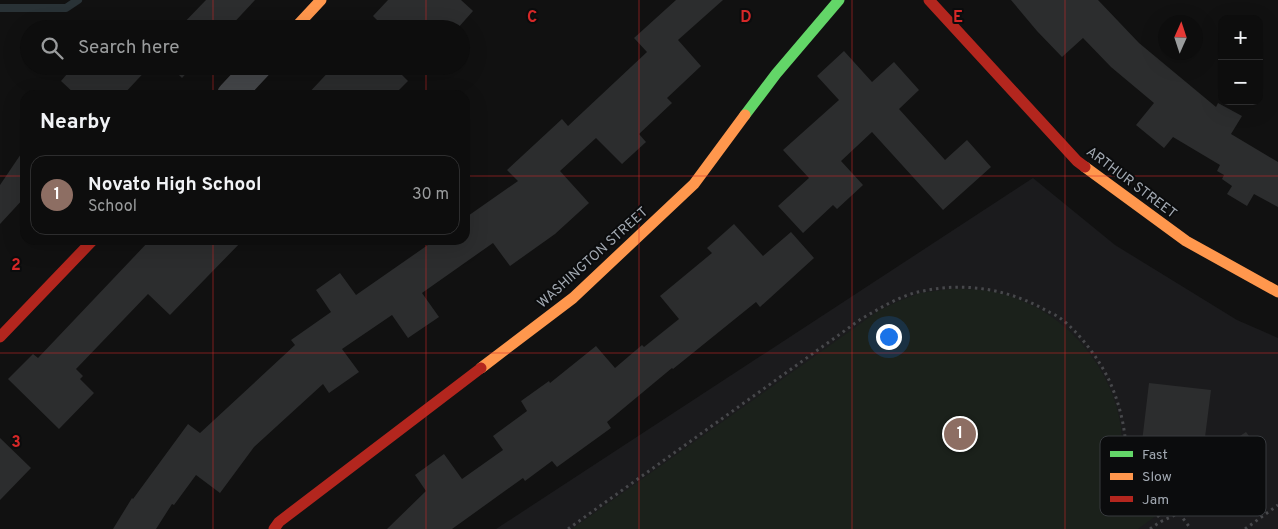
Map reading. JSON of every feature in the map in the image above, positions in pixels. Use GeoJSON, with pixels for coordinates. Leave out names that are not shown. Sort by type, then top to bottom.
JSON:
{"type":"FeatureCollection","features":[{"type":"Feature","properties":{"kind":"street"},"geometry":{"type":"LineString","coordinates":[[302,20],[321,0]]}},
{"type":"Feature","properties":{"kind":"street","name":"WASHINGTON STREET"},"geometry":{"type":"LineString","coordinates":[[274,529],[279,522],[574,298],[694,184],[776,74],[839,0]]}},
{"type":"Feature","properties":{"kind":"street","name":"ARTHUR STREET"},"geometry":{"type":"LineString","coordinates":[[929,0],[1077,161],[1186,241],[1278,292]]}},
{"type":"Feature","properties":{"kind":"street"},"geometry":{"type":"LineString","coordinates":[[236,90],[250,75]]}},
{"type":"Feature","properties":{"kind":"street"},"geometry":{"type":"LineString","coordinates":[[0,338],[88,245]]}},
{"type":"Feature","properties":{"kind":"path"},"geometry":{"type":"LineString","coordinates":[[568,529],[861,319],[890,302],[922,291],[954,286],[986,289],[1014,295],[1038,305],[1060,318],[1093,353],[1109,380],[1119,405],[1125,436]]}},
{"type":"Feature","properties":{"kind":"path"},"geometry":{"type":"LineString","coordinates":[[1266,514],[1278,505]]}},
{"type":"Feature","properties":{"kind":"path"},"geometry":{"type":"LineString","coordinates":[[1158,516],[1162,521]]}},
{"type":"Feature","properties":{"kind":"path"},"geometry":{"type":"LineString","coordinates":[[1150,529],[1171,516]]}},
{"type":"Feature","properties":{"kind":"path"},"geometry":{"type":"LineString","coordinates":[[1182,516],[1190,529]]}},
{"type":"Feature","properties":{"kind":"path"},"geometry":{"type":"LineString","coordinates":[[1245,529],[1263,516]]}},
{"type":"Feature","properties":{"kind":"shaded area"},"geometry":{"type":"Polygon","coordinates":[[[1033,178],[1115,245],[1237,320],[1278,338],[1278,529],[496,529],[1033,178]]]}},
{"type":"Feature","properties":{"kind":"shaded area"},"geometry":{"type":"Polygon","coordinates":[[[968,289],[999,293],[1022,300],[1043,311],[1063,325],[1095,361],[1107,382],[1116,404],[1121,427],[1121,436],[1100,436],[1100,516],[1156,516],[1138,529],[572,529],[878,311],[920,293],[968,289]]]}},
{"type":"Feature","properties":{"kind":"building"},"geometry":{"type":"Polygon","coordinates":[[[206,0],[255,0],[236,20],[187,20],[206,0]]]}},
{"type":"Feature","properties":{"kind":"building"},"geometry":{"type":"Polygon","coordinates":[[[388,0],[461,0],[473,11],[465,20],[377,20],[373,16],[388,0]]]}},
{"type":"Feature","properties":{"kind":"building"},"geometry":{"type":"Polygon","coordinates":[[[676,0],[723,0],[678,40],[701,66],[667,98],[672,103],[639,134],[646,142],[622,164],[596,138],[560,171],[589,203],[555,234],[510,266],[493,243],[422,293],[439,317],[408,338],[392,315],[342,349],[359,372],[329,393],[323,384],[254,447],[220,493],[196,475],[174,505],[172,504],[156,529],[113,529],[132,498],[188,424],[200,433],[295,345],[291,340],[331,312],[316,290],[340,273],[356,295],[428,245],[470,245],[470,215],[518,181],[507,170],[562,119],[568,126],[647,52],[634,38],[676,0]]]}},
{"type":"Feature","properties":{"kind":"building"},"geometry":{"type":"Polygon","coordinates":[[[1011,0],[1098,0],[1139,43],[1216,107],[1218,103],[1218,105],[1222,105],[1242,116],[1231,134],[1278,162],[1278,207],[1254,194],[1247,206],[1227,194],[1232,186],[1222,179],[1224,175],[1217,171],[1220,165],[1173,137],[1164,148],[1136,125],[1154,103],[1111,67],[1083,38],[1062,57],[1011,0]]]}},
{"type":"Feature","properties":{"kind":"building"},"geometry":{"type":"Polygon","coordinates":[[[844,51],[872,82],[894,62],[919,90],[899,109],[945,160],[967,140],[991,167],[943,210],[872,132],[841,161],[863,185],[837,209],[833,205],[803,233],[778,206],[809,178],[783,150],[839,100],[817,76],[844,51]]]}},
{"type":"Feature","properties":{"kind":"building"},"geometry":{"type":"Polygon","coordinates":[[[66,75],[142,75],[128,90],[71,90],[61,81],[66,75]]]}},
{"type":"Feature","properties":{"kind":"building"},"geometry":{"type":"Polygon","coordinates":[[[326,75],[402,75],[408,81],[399,90],[312,90],[326,75]]]}},
{"type":"Feature","properties":{"kind":"building"},"geometry":{"type":"Polygon","coordinates":[[[20,155],[20,202],[0,224],[0,185],[20,155]]]}},
{"type":"Feature","properties":{"kind":"building"},"geometry":{"type":"Polygon","coordinates":[[[734,224],[763,256],[791,232],[814,258],[760,307],[756,302],[672,368],[607,422],[611,428],[557,467],[552,461],[525,481],[523,478],[452,529],[387,529],[426,491],[415,475],[444,454],[462,479],[503,450],[493,436],[527,411],[521,401],[549,381],[550,383],[596,346],[615,368],[642,345],[644,347],[679,319],[660,296],[712,253],[707,248],[734,224]]]}},
{"type":"Feature","properties":{"kind":"building"},"geometry":{"type":"Polygon","coordinates":[[[145,245],[238,245],[170,315],[148,294],[76,369],[83,376],[80,379],[94,393],[59,429],[8,379],[33,354],[38,358],[145,245]]]}},
{"type":"Feature","properties":{"kind":"building"},"geometry":{"type":"Polygon","coordinates":[[[1149,383],[1211,390],[1205,436],[1143,436],[1149,383]]]}},
{"type":"Feature","properties":{"kind":"building"},"geometry":{"type":"Polygon","coordinates":[[[1246,432],[1249,436],[1240,436],[1246,432]]]}},
{"type":"Feature","properties":{"kind":"building"},"geometry":{"type":"Polygon","coordinates":[[[0,438],[31,468],[0,500],[0,438]]]}},
{"type":"Feature","properties":{"kind":"waterway"},"geometry":{"type":"LineString","coordinates":[[0,8],[66,8],[78,0]]}},
{"type":"Feature","properties":{"kind":"traffic: fast"},"geometry":{"type":"LineString","coordinates":[[745,115],[776,74],[839,0]]}},
{"type":"Feature","properties":{"kind":"traffic: slow"},"geometry":{"type":"LineString","coordinates":[[302,20],[321,0]]}},
{"type":"Feature","properties":{"kind":"traffic: slow"},"geometry":{"type":"LineString","coordinates":[[481,368],[573,298],[694,184],[745,115]]}},
{"type":"Feature","properties":{"kind":"traffic: slow"},"geometry":{"type":"LineString","coordinates":[[1085,167],[1186,241],[1278,292]]}},
{"type":"Feature","properties":{"kind":"traffic: jam"},"geometry":{"type":"LineString","coordinates":[[929,0],[1077,161],[1085,167]]}},
{"type":"Feature","properties":{"kind":"traffic: jam"},"geometry":{"type":"LineString","coordinates":[[0,337],[88,245]]}},
{"type":"Feature","properties":{"kind":"traffic: jam"},"geometry":{"type":"LineString","coordinates":[[274,529],[279,522],[481,368]]}},
{"type":"Feature","properties":{"kind":"place","name":"Novato High School"},"geometry":{"type":"Point","coordinates":[960,434]}}]}
